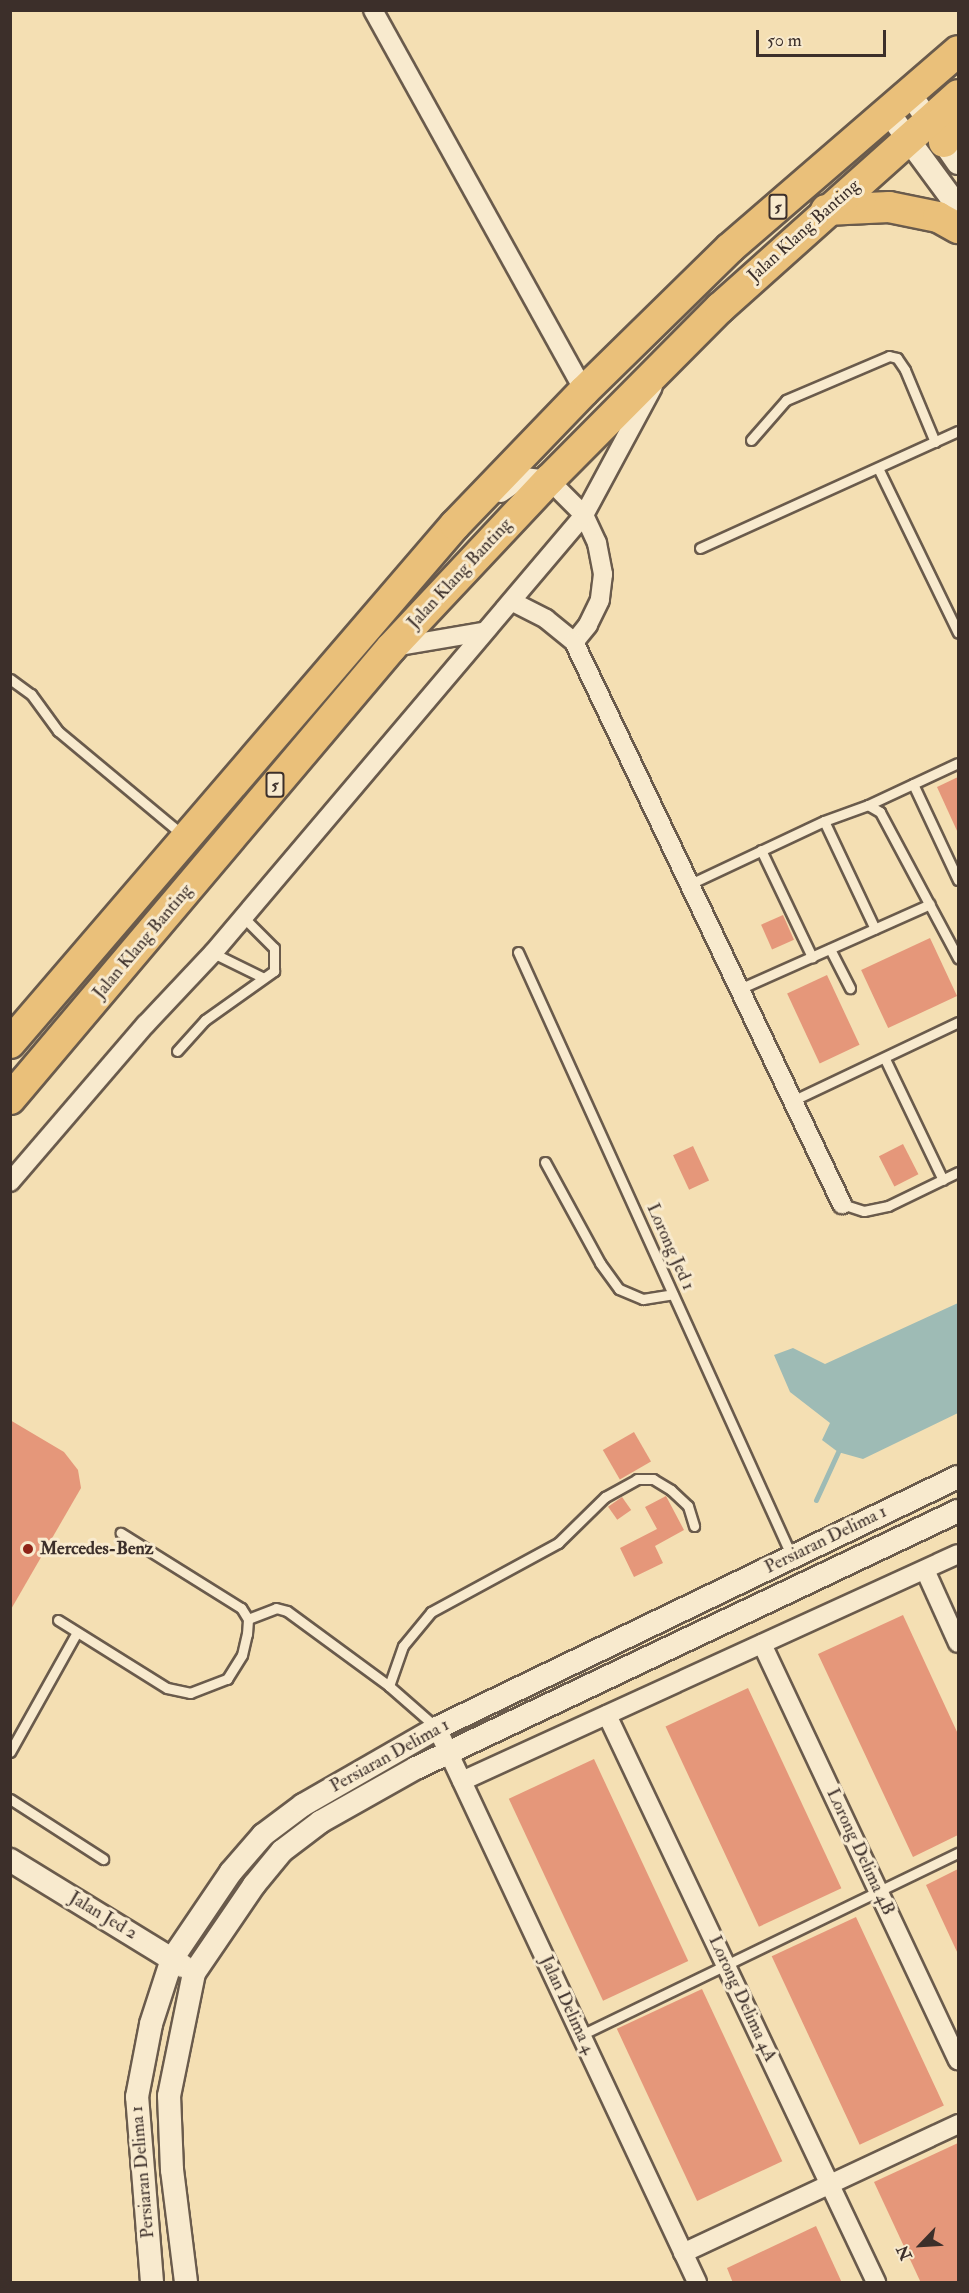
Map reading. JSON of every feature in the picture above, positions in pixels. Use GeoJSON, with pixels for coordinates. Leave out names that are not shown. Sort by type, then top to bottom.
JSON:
{"type":"FeatureCollection","features":[{"type":"Feature","properties":{"kind":"highway","name":"Jalan Klang Banting"},"geometry":{"type":"LineString","coordinates":[[10,1042],[188,838],[455,525],[584,391],[730,248],[958,51]]}},
{"type":"Feature","properties":{"kind":"highway","name":"Jalan Klang Banting"},"geometry":{"type":"LineString","coordinates":[[10,1099],[391,648],[549,480],[668,359],[826,210],[935,141],[958,95]]}},
{"type":"Feature","properties":{"kind":"highway"},"geometry":{"type":"LineString","coordinates":[[935,141],[958,103]]}},
{"type":"Feature","properties":{"kind":"highway"},"geometry":{"type":"LineString","coordinates":[[826,210],[889,207],[938,217],[958,228]]}},
{"type":"Feature","properties":{"kind":"highway"},"geometry":{"type":"LineString","coordinates":[[10,1064],[88,952]]}},
{"type":"Feature","properties":{"kind":"street"},"geometry":{"type":"LineString","coordinates":[[373,10],[584,391]]}},
{"type":"Feature","properties":{"kind":"street"},"geometry":{"type":"LineString","coordinates":[[899,103],[935,141],[958,207]]}},
{"type":"Feature","properties":{"kind":"street"},"geometry":{"type":"LineString","coordinates":[[10,1182],[146,1024],[244,918],[483,632],[513,602],[584,515],[668,359]]}},
{"type":"Feature","properties":{"kind":"street"},"geometry":{"type":"LineString","coordinates":[[455,525],[524,477],[549,480],[584,515],[597,543],[603,574],[600,600],[588,626],[574,642]]}},
{"type":"Feature","properties":{"kind":"street"},"geometry":{"type":"LineString","coordinates":[[513,602],[546,619],[574,642],[737,990],[842,1204]]}},
{"type":"Feature","properties":{"kind":"street"},"geometry":{"type":"LineString","coordinates":[[391,648],[483,632]]}},
{"type":"Feature","properties":{"kind":"street","name":"Persiaran Delima 1"},"geometry":{"type":"LineString","coordinates":[[152,2283],[137,2097],[151,2024],[172,1959],[231,1872],[263,1835],[303,1804],[437,1728],[958,1477]]}},
{"type":"Feature","properties":{"kind":"street","name":"Persiaran Delima 1"},"geometry":{"type":"LineString","coordinates":[[186,2283],[172,2170],[169,2096],[194,1973],[254,1885],[282,1851],[320,1822],[449,1753],[958,1511]]}},
{"type":"Feature","properties":{"kind":"street"},"geometry":{"type":"LineString","coordinates":[[462,1781],[958,1554]]}},
{"type":"Feature","properties":{"kind":"street"},"geometry":{"type":"LineString","coordinates":[[925,1570],[958,1643]]}},
{"type":"Feature","properties":{"kind":"street","name":"Lorong Delima 4B"},"geometry":{"type":"LineString","coordinates":[[762,1644],[958,2060]]}},
{"type":"Feature","properties":{"kind":"street","name":"Lorong Delima 4A"},"geometry":{"type":"LineString","coordinates":[[607,1715],[876,2283]]}},
{"type":"Feature","properties":{"kind":"street","name":"Jalan Delima 4"},"geometry":{"type":"LineString","coordinates":[[437,1728],[697,2283]]}},
{"type":"Feature","properties":{"kind":"street","name":"Jalan Jed 2"},"geometry":{"type":"LineString","coordinates":[[10,1860],[194,1973]]}},
{"type":"Feature","properties":{"kind":"street"},"geometry":{"type":"LineString","coordinates":[[683,2253],[958,2124]]}},
{"type":"Feature","properties":{"kind":"lane"},"geometry":{"type":"LineString","coordinates":[[751,440],[786,400],[889,356],[897,358],[905,370],[935,442]]}},
{"type":"Feature","properties":{"kind":"lane"},"geometry":{"type":"LineString","coordinates":[[700,548],[958,431]]}},
{"type":"Feature","properties":{"kind":"lane"},"geometry":{"type":"LineString","coordinates":[[878,468],[958,633]]}},
{"type":"Feature","properties":{"kind":"lane"},"geometry":{"type":"LineString","coordinates":[[10,679],[31,694],[58,731],[188,838]]}},
{"type":"Feature","properties":{"kind":"lane"},"geometry":{"type":"LineString","coordinates":[[688,885],[824,821],[868,805],[958,763]]}},
{"type":"Feature","properties":{"kind":"lane"},"geometry":{"type":"LineString","coordinates":[[913,784],[958,880]]}},
{"type":"Feature","properties":{"kind":"lane"},"geometry":{"type":"LineString","coordinates":[[868,805],[879,812],[958,958]]}},
{"type":"Feature","properties":{"kind":"lane"},"geometry":{"type":"LineString","coordinates":[[824,821],[875,928]]}},
{"type":"Feature","properties":{"kind":"lane"},"geometry":{"type":"LineString","coordinates":[[761,850],[812,957]]}},
{"type":"Feature","properties":{"kind":"lane"},"geometry":{"type":"LineString","coordinates":[[737,990],[930,904]]}},
{"type":"Feature","properties":{"kind":"lane"},"geometry":{"type":"LineString","coordinates":[[177,1051],[205,1020],[262,977],[274,971],[274,948],[244,918]]}},
{"type":"Feature","properties":{"kind":"lane"},"geometry":{"type":"LineString","coordinates":[[830,949],[850,988]]}},
{"type":"Feature","properties":{"kind":"lane","name":"Lorong Jed 1"},"geometry":{"type":"LineString","coordinates":[[518,952],[792,1557]]}},
{"type":"Feature","properties":{"kind":"lane"},"geometry":{"type":"LineString","coordinates":[[213,953],[262,977]]}},
{"type":"Feature","properties":{"kind":"lane"},"geometry":{"type":"LineString","coordinates":[[792,1101],[885,1059],[958,1022]]}},
{"type":"Feature","properties":{"kind":"lane"},"geometry":{"type":"LineString","coordinates":[[885,1059],[943,1180]]}},
{"type":"Feature","properties":{"kind":"lane"},"geometry":{"type":"LineString","coordinates":[[545,1161],[600,1263],[619,1289],[643,1299],[673,1294]]}},
{"type":"Feature","properties":{"kind":"lane"},"geometry":{"type":"LineString","coordinates":[[842,1204],[864,1211],[888,1206],[958,1172]]}},
{"type":"Feature","properties":{"kind":"lane"},"geometry":{"type":"LineString","coordinates":[[389,1686],[404,1646],[431,1612],[558,1543],[605,1497],[637,1479],[653,1479],[671,1490],[688,1506],[694,1526]]}},
{"type":"Feature","properties":{"kind":"lane"},"geometry":{"type":"LineString","coordinates":[[58,1620],[167,1688],[190,1693],[227,1679],[242,1655],[248,1619],[232,1600],[121,1533]]}},
{"type":"Feature","properties":{"kind":"lane"},"geometry":{"type":"LineString","coordinates":[[248,1619],[276,1608],[286,1611],[389,1686],[437,1728]]}},
{"type":"Feature","properties":{"kind":"lane"},"geometry":{"type":"LineString","coordinates":[[10,1752],[77,1632]]}},
{"type":"Feature","properties":{"kind":"lane"},"geometry":{"type":"LineString","coordinates":[[10,1799],[103,1859]]}},
{"type":"Feature","properties":{"kind":"lane"},"geometry":{"type":"LineString","coordinates":[[581,2036],[958,1853]]}},
{"type":"Feature","properties":{"kind":"water"},"geometry":{"type":"Polygon","coordinates":[[[958,1303],[958,1413],[863,1459],[838,1452],[822,1440],[830,1423],[790,1392],[774,1355],[793,1348],[825,1364],[958,1303]]]}},
{"type":"Feature","properties":{"kind":"building"},"geometry":{"type":"Polygon","coordinates":[[[958,777],[958,833],[937,787],[958,777]]]}},
{"type":"Feature","properties":{"kind":"building"},"geometry":{"type":"Polygon","coordinates":[[[783,915],[794,940],[772,949],[761,925],[783,915]]]}},
{"type":"Feature","properties":{"kind":"building"},"geometry":{"type":"Polygon","coordinates":[[[930,938],[957,996],[888,1028],[861,970],[930,938]]]}},
{"type":"Feature","properties":{"kind":"building"},"geometry":{"type":"Polygon","coordinates":[[[827,975],[860,1045],[820,1063],[787,994],[827,975]]]}},
{"type":"Feature","properties":{"kind":"building"},"geometry":{"type":"Polygon","coordinates":[[[903,1144],[918,1174],[894,1187],[879,1156],[903,1144]]]}},
{"type":"Feature","properties":{"kind":"building"},"geometry":{"type":"Polygon","coordinates":[[[693,1146],[709,1180],[689,1190],[673,1155],[693,1146]]]}},
{"type":"Feature","properties":{"kind":"building","name":"Mercedes-Benz"},"geometry":{"type":"Polygon","coordinates":[[[10,1420],[64,1452],[78,1470],[81,1488],[10,1611],[10,1420]]]}},
{"type":"Feature","properties":{"kind":"building"},"geometry":{"type":"Polygon","coordinates":[[[634,1432],[651,1461],[620,1479],[603,1450],[634,1432]]]}},
{"type":"Feature","properties":{"kind":"building"},"geometry":{"type":"Polygon","coordinates":[[[666,1496],[684,1530],[655,1546],[663,1563],[634,1577],[620,1548],[657,1529],[645,1507],[666,1496]]]}},
{"type":"Feature","properties":{"kind":"building"},"geometry":{"type":"Polygon","coordinates":[[[622,1497],[631,1510],[617,1520],[608,1507],[622,1497]]]}},
{"type":"Feature","properties":{"kind":"building"},"geometry":{"type":"Polygon","coordinates":[[[903,1615],[958,1734],[958,1835],[913,1857],[818,1654],[903,1615]]]}},
{"type":"Feature","properties":{"kind":"building"},"geometry":{"type":"Polygon","coordinates":[[[748,1688],[841,1888],[759,1927],[666,1726],[748,1688]]]}},
{"type":"Feature","properties":{"kind":"building"},"geometry":{"type":"Polygon","coordinates":[[[594,1759],[688,1961],[603,2001],[509,1799],[594,1759]]]}},
{"type":"Feature","properties":{"kind":"building"},"geometry":{"type":"Polygon","coordinates":[[[958,1869],[958,1954],[926,1885],[958,1869]]]}},
{"type":"Feature","properties":{"kind":"building"},"geometry":{"type":"Polygon","coordinates":[[[856,1917],[944,2106],[860,2145],[772,1956],[856,1917]]]}},
{"type":"Feature","properties":{"kind":"building"},"geometry":{"type":"Polygon","coordinates":[[[702,1989],[782,2161],[697,2201],[617,2029],[702,1989]]]}},
{"type":"Feature","properties":{"kind":"building"},"geometry":{"type":"Polygon","coordinates":[[[958,2143],[958,2283],[921,2283],[874,2182],[958,2143]]]}},
{"type":"Feature","properties":{"kind":"building"},"geometry":{"type":"Polygon","coordinates":[[[816,2226],[842,2283],[733,2283],[727,2268],[816,2226]]]}},
{"type":"Feature","properties":{"kind":"waterway"},"geometry":{"type":"LineString","coordinates":[[816,1500],[838,1452]]}},
{"type":"Feature","properties":{"kind":"place","name":"Mercedes-Benz"},"geometry":{"type":"Point","coordinates":[28,1549]}}]}
